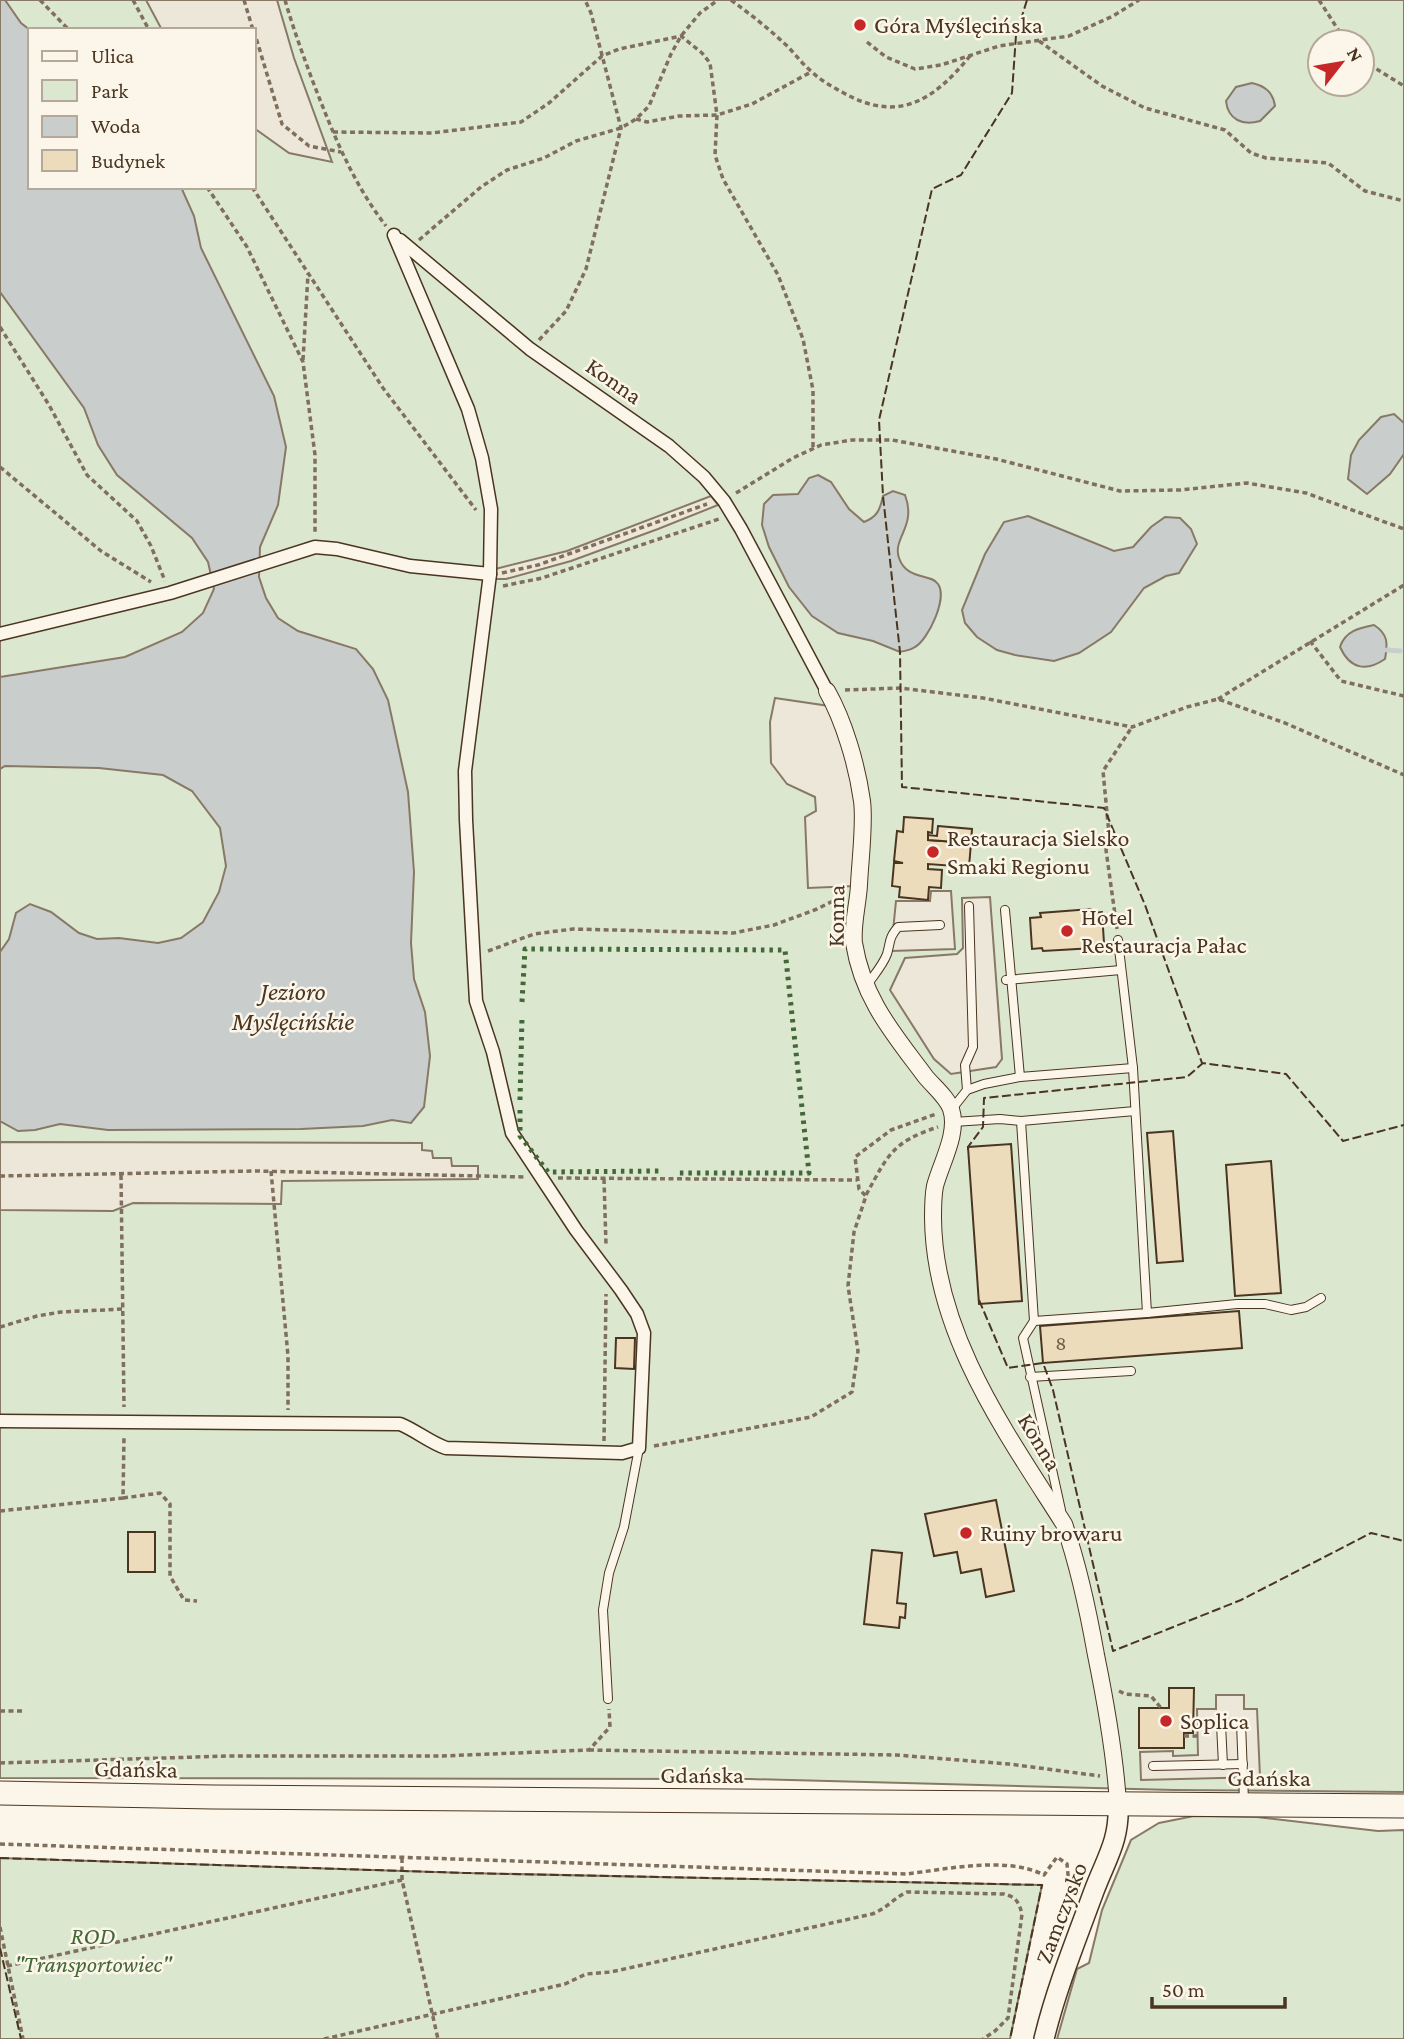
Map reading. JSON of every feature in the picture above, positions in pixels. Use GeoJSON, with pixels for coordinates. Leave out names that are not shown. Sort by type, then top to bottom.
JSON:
{"type":"FeatureCollection","features":[{"type":"Feature","properties":{"kind":"main road","name":"Gdańska"},"geometry":{"type":"LineString","coordinates":[[0,1793],[1404,1806]]}},
{"type":"Feature","properties":{"kind":"street","name":"Konna"},"geometry":{"type":"LineString","coordinates":[[394,235],[530,349],[669,446],[704,477],[722,501],[842,717],[862,802],[854,940],[865,987],[886,1024],[948,1102],[952,1116],[935,1189],[935,1241],[942,1285],[968,1365],[1064,1524],[1080,1571],[1100,1677],[1118,1804]]}},
{"type":"Feature","properties":{"kind":"street"},"geometry":{"type":"LineString","coordinates":[[0,1421],[400,1424],[419,1431],[432,1443],[446,1448],[622,1454],[639,1448],[644,1333],[637,1314],[512,1133],[493,1052],[476,1001],[465,771],[489,580],[492,530],[488,484],[468,409],[394,235]]}},
{"type":"Feature","properties":{"kind":"street"},"geometry":{"type":"LineString","coordinates":[[0,634],[170,593],[315,547],[337,549],[489,580]]}},
{"type":"Feature","properties":{"kind":"street","name":"Zamczysko"},"geometry":{"type":"LineString","coordinates":[[1044,2039],[1050,2012],[1115,1844],[1119,1822],[1118,1804]]}},
{"type":"Feature","properties":{"kind":"lane"},"geometry":{"type":"LineString","coordinates":[[969,906],[973,1047],[965,1065],[967,1090],[952,1116],[1021,1121],[1135,1111]]}},
{"type":"Feature","properties":{"kind":"lane"},"geometry":{"type":"LineString","coordinates":[[1005,910],[1009,979],[1020,1077]]}},
{"type":"Feature","properties":{"kind":"lane"},"geometry":{"type":"LineString","coordinates":[[865,987],[881,966],[890,936],[898,927],[940,925]]}},
{"type":"Feature","properties":{"kind":"lane"},"geometry":{"type":"LineString","coordinates":[[1118,940],[1133,1068],[1147,1313]]}},
{"type":"Feature","properties":{"kind":"lane"},"geometry":{"type":"LineString","coordinates":[[1009,979],[1121,970]]}},
{"type":"Feature","properties":{"kind":"lane"},"geometry":{"type":"LineString","coordinates":[[967,1090],[1020,1077],[1133,1068]]}},
{"type":"Feature","properties":{"kind":"lane"},"geometry":{"type":"LineString","coordinates":[[1021,1121],[1034,1321],[1023,1338],[1064,1524]]}},
{"type":"Feature","properties":{"kind":"lane"},"geometry":{"type":"LineString","coordinates":[[1034,1321],[1237,1304],[1265,1304],[1291,1310],[1306,1307],[1321,1298]]}},
{"type":"Feature","properties":{"kind":"lane"},"geometry":{"type":"LineString","coordinates":[[1030,1377],[1131,1371]]}},
{"type":"Feature","properties":{"kind":"lane"},"geometry":{"type":"LineString","coordinates":[[608,1699],[603,1610],[609,1573],[624,1527],[639,1448]]}},
{"type":"Feature","properties":{"kind":"lane"},"geometry":{"type":"LineString","coordinates":[[1223,1765],[1221,1724],[1241,1723],[1245,1804]]}},
{"type":"Feature","properties":{"kind":"lane"},"geometry":{"type":"LineString","coordinates":[[1153,1766],[1242,1764]]}},
{"type":"Feature","properties":{"kind":"path"},"geometry":{"type":"LineString","coordinates":[[40,0],[67,28]]}},
{"type":"Feature","properties":{"kind":"path"},"geometry":{"type":"LineString","coordinates":[[133,0],[148,28]]}},
{"type":"Feature","properties":{"kind":"path"},"geometry":{"type":"LineString","coordinates":[[244,0],[253,28]]}},
{"type":"Feature","properties":{"kind":"path"},"geometry":{"type":"LineString","coordinates":[[285,0],[341,152],[359,188],[394,235]]}},
{"type":"Feature","properties":{"kind":"path"},"geometry":{"type":"LineString","coordinates":[[530,349],[566,311],[586,269],[621,128],[585,0]]}},
{"type":"Feature","properties":{"kind":"path"},"geometry":{"type":"LineString","coordinates":[[410,248],[481,187],[507,170],[544,158],[576,141],[621,128],[636,119],[649,106],[681,36],[700,13],[718,0]]}},
{"type":"Feature","properties":{"kind":"path"},"geometry":{"type":"LineString","coordinates":[[731,0],[785,44],[811,72],[857,100],[882,108],[908,105],[929,96],[951,78],[970,56]]}},
{"type":"Feature","properties":{"kind":"path"},"geometry":{"type":"LineString","coordinates":[[867,42],[887,57],[915,69],[941,65],[999,46],[1069,36],[1113,16],[1139,0]]}},
{"type":"Feature","properties":{"kind":"path"},"geometry":{"type":"LineString","coordinates":[[1319,0],[1337,28]]}},
{"type":"Feature","properties":{"kind":"path"},"geometry":{"type":"LineString","coordinates":[[333,132],[432,133],[521,122],[549,103],[602,55],[681,36]]}},
{"type":"Feature","properties":{"kind":"path"},"geometry":{"type":"LineString","coordinates":[[681,36],[710,63],[717,115],[715,155],[723,180],[778,275],[803,339],[813,390],[813,449]]}},
{"type":"Feature","properties":{"kind":"path"},"geometry":{"type":"LineString","coordinates":[[256,37],[282,124],[309,146],[341,152]]}},
{"type":"Feature","properties":{"kind":"path"},"geometry":{"type":"LineString","coordinates":[[1039,41],[1102,86],[1145,108],[1225,130],[1251,153],[1266,158],[1328,163],[1365,191],[1404,201]]}},
{"type":"Feature","properties":{"kind":"path"},"geometry":{"type":"LineString","coordinates":[[1376,69],[1404,86]]}},
{"type":"Feature","properties":{"kind":"path"},"geometry":{"type":"LineString","coordinates":[[636,119],[647,122],[679,116],[717,115],[752,104],[811,72]]}},
{"type":"Feature","properties":{"kind":"path"},"geometry":{"type":"LineString","coordinates":[[208,189],[247,247],[303,362]]}},
{"type":"Feature","properties":{"kind":"path"},"geometry":{"type":"LineString","coordinates":[[253,189],[383,388],[492,530]]}},
{"type":"Feature","properties":{"kind":"path"},"geometry":{"type":"LineString","coordinates":[[308,274],[303,362],[315,455],[315,547]]}},
{"type":"Feature","properties":{"kind":"path"},"geometry":{"type":"LineString","coordinates":[[0,327],[49,405],[88,475],[137,521],[151,546],[170,593]]}},
{"type":"Feature","properties":{"kind":"path"},"geometry":{"type":"LineString","coordinates":[[489,580],[712,502],[722,501],[793,458],[813,449],[852,439],[892,440],[996,459],[1120,491],[1180,490],[1247,483],[1306,493],[1404,529]]}},
{"type":"Feature","properties":{"kind":"path"},"geometry":{"type":"LineString","coordinates":[[0,467],[101,551],[170,593]]}},
{"type":"Feature","properties":{"kind":"path"},"geometry":{"type":"LineString","coordinates":[[489,580],[509,586],[542,578],[725,517],[722,501]]}},
{"type":"Feature","properties":{"kind":"path"},"geometry":{"type":"LineString","coordinates":[[827,691],[900,688],[928,691],[983,698],[1132,727],[1218,699],[1404,584]]}},
{"type":"Feature","properties":{"kind":"path"},"geometry":{"type":"LineString","coordinates":[[1310,641],[1341,681],[1404,696]]}},
{"type":"Feature","properties":{"kind":"path"},"geometry":{"type":"LineString","coordinates":[[1218,699],[1285,723],[1404,775]]}},
{"type":"Feature","properties":{"kind":"path"},"geometry":{"type":"LineString","coordinates":[[1118,940],[1106,850],[1110,834],[1103,771],[1132,727]]}},
{"type":"Feature","properties":{"kind":"path"},"geometry":{"type":"LineString","coordinates":[[473,958],[534,934],[573,929],[733,933],[774,925],[817,909],[859,888]]}},
{"type":"Feature","properties":{"kind":"path"},"geometry":{"type":"LineString","coordinates":[[639,1448],[811,1417],[852,1392],[858,1351],[848,1286],[854,1232],[866,1196],[893,1149],[910,1136],[952,1116]]}},
{"type":"Feature","properties":{"kind":"path"},"geometry":{"type":"LineString","coordinates":[[866,1196],[859,1189],[855,1157],[891,1130],[918,1119]]}},
{"type":"Feature","properties":{"kind":"path"},"geometry":{"type":"LineString","coordinates":[[271,1171],[288,1356],[289,1422]]}},
{"type":"Feature","properties":{"kind":"path"},"geometry":{"type":"LineString","coordinates":[[0,1176],[271,1171],[604,1179],[857,1180]]}},
{"type":"Feature","properties":{"kind":"path"},"geometry":{"type":"LineString","coordinates":[[121,1175],[124,1309],[122,1498]]}},
{"type":"Feature","properties":{"kind":"path"},"geometry":{"type":"LineString","coordinates":[[604,1179],[604,1453]]}},
{"type":"Feature","properties":{"kind":"path"},"geometry":{"type":"LineString","coordinates":[[0,1327],[61,1312],[124,1309]]}},
{"type":"Feature","properties":{"kind":"path"},"geometry":{"type":"LineString","coordinates":[[0,1511],[160,1493],[170,1504],[170,1576],[184,1600],[197,1601]]}},
{"type":"Feature","properties":{"kind":"path"},"geometry":{"type":"LineString","coordinates":[[1125,1694],[1151,1696],[1161,1708]]}},
{"type":"Feature","properties":{"kind":"path"},"geometry":{"type":"LineString","coordinates":[[589,1750],[610,1727],[608,1699]]}},
{"type":"Feature","properties":{"kind":"path"},"geometry":{"type":"LineString","coordinates":[[0,1712],[25,1711]]}},
{"type":"Feature","properties":{"kind":"path"},"geometry":{"type":"LineString","coordinates":[[1184,1736],[1198,1736]]}},
{"type":"Feature","properties":{"kind":"path"},"geometry":{"type":"LineString","coordinates":[[0,1763],[229,1756],[442,1756],[589,1750],[897,1755],[1009,1764],[1116,1778]]}},
{"type":"Feature","properties":{"kind":"path"},"geometry":{"type":"LineString","coordinates":[[0,1844],[907,1874],[979,1864],[1035,1870],[1044,1875],[1057,1857],[1067,1864],[1069,1885],[1096,1888]]}},
{"type":"Feature","properties":{"kind":"path"},"geometry":{"type":"LineString","coordinates":[[402,1858],[402,1880],[438,2039]]}},
{"type":"Feature","properties":{"kind":"path"},"geometry":{"type":"LineString","coordinates":[[7,1966],[402,1880]]}},
{"type":"Feature","properties":{"kind":"path"},"geometry":{"type":"LineString","coordinates":[[324,2039],[565,1984],[586,1974],[611,1972],[873,1914],[906,1892],[1004,1894],[1014,1897],[1022,1914],[1008,2018],[983,2039]]}},
{"type":"Feature","properties":{"kind":"path"},"geometry":{"type":"LineString","coordinates":[[0,1927],[23,2039]]}},
{"type":"Feature","properties":{"kind":"green space"},"geometry":{"type":"Polygon","coordinates":[[[0,0],[1404,0],[1404,1792],[1174,1790],[749,1779],[0,1778],[0,0]]]}},
{"type":"Feature","properties":{"kind":"green space"},"geometry":{"type":"Polygon","coordinates":[[[1194,1816],[1257,1817],[1378,1831],[1404,1830],[1404,2039],[1057,2039],[1077,1969],[1089,1963],[1102,1910],[1131,1840],[1159,1823],[1194,1816]]]}},
{"type":"Feature","properties":{"kind":"green space","name":"ROD \"Transportowiec\""},"geometry":{"type":"Polygon","coordinates":[[[0,1858],[466,1873],[1042,1885],[1010,2039],[0,2039],[0,1858]]]}},
{"type":"Feature","properties":{"kind":"shaded area"},"geometry":{"type":"Polygon","coordinates":[[[146,0],[277,0],[294,58],[332,162],[289,153],[256,129],[256,28],[161,28],[146,0]]]}},
{"type":"Feature","properties":{"kind":"shaded area"},"geometry":{"type":"Polygon","coordinates":[[[711,496],[718,505],[658,529],[571,561],[506,579],[495,579],[495,569],[567,551],[711,496]]]}},
{"type":"Feature","properties":{"kind":"shaded area"},"geometry":{"type":"Polygon","coordinates":[[[775,698],[829,706],[839,730],[858,803],[855,886],[808,888],[805,817],[816,811],[815,797],[787,784],[771,763],[770,722],[775,698]]]}},
{"type":"Feature","properties":{"kind":"shaded area"},"geometry":{"type":"Polygon","coordinates":[[[931,891],[951,891],[955,949],[891,951],[896,901],[930,901],[931,891]]]}},
{"type":"Feature","properties":{"kind":"shaded area"},"geometry":{"type":"Polygon","coordinates":[[[990,897],[1002,1059],[996,1067],[951,1074],[934,1059],[890,990],[905,958],[957,954],[963,948],[962,898],[990,897]]]}},
{"type":"Feature","properties":{"kind":"shaded area"},"geometry":{"type":"Polygon","coordinates":[[[0,1142],[422,1143],[422,1150],[432,1151],[433,1158],[451,1158],[452,1166],[478,1166],[478,1179],[282,1181],[281,1204],[133,1203],[113,1211],[0,1210],[0,1142]]]}},
{"type":"Feature","properties":{"kind":"shaded area"},"geometry":{"type":"Polygon","coordinates":[[[1216,1695],[1244,1695],[1244,1709],[1257,1709],[1260,1777],[1141,1780],[1140,1752],[1173,1751],[1173,1756],[1198,1755],[1197,1709],[1216,1709],[1216,1695]]]}},
{"type":"Feature","properties":{"kind":"water","name":"Jezioro Myślęcińskie"},"geometry":{"type":"Polygon","coordinates":[[[0,0],[5,0],[28,28],[28,189],[182,189],[194,216],[201,248],[274,396],[286,447],[278,505],[260,547],[259,577],[266,598],[278,618],[298,631],[356,649],[373,669],[388,700],[408,792],[414,872],[411,943],[414,979],[425,1012],[430,1056],[424,1107],[411,1123],[392,1120],[363,1126],[301,1129],[108,1130],[60,1124],[18,1131],[0,1121],[0,952],[9,939],[16,913],[30,904],[51,912],[79,933],[97,939],[119,938],[158,943],[181,938],[203,922],[219,892],[226,866],[220,828],[192,791],[163,775],[99,768],[5,766],[0,769],[0,677],[125,657],[182,632],[203,613],[214,589],[208,562],[192,538],[117,475],[98,445],[84,408],[0,292],[0,0]]]}},
{"type":"Feature","properties":{"kind":"water"},"geometry":{"type":"Polygon","coordinates":[[[1252,83],[1268,90],[1275,106],[1260,121],[1242,122],[1233,117],[1226,101],[1236,87],[1252,83]]]}},
{"type":"Feature","properties":{"kind":"water"},"geometry":{"type":"Polygon","coordinates":[[[1394,414],[1404,423],[1404,454],[1390,474],[1367,494],[1348,479],[1351,455],[1359,440],[1381,417],[1394,414]]]}},
{"type":"Feature","properties":{"kind":"water"},"geometry":{"type":"Polygon","coordinates":[[[818,475],[831,482],[849,509],[864,522],[877,512],[883,496],[893,491],[905,495],[908,516],[899,544],[899,558],[907,570],[935,581],[940,590],[939,608],[931,628],[913,648],[900,652],[873,641],[838,633],[812,616],[789,587],[769,547],[762,525],[764,504],[773,495],[798,494],[809,478],[818,475]]]}},
{"type":"Feature","properties":{"kind":"water"},"geometry":{"type":"Polygon","coordinates":[[[1028,516],[1114,551],[1133,547],[1151,527],[1165,517],[1180,518],[1191,529],[1197,544],[1179,573],[1166,576],[1144,588],[1111,632],[1079,653],[1054,661],[1015,655],[997,650],[977,637],[965,623],[962,610],[985,554],[1004,522],[1028,516]]]}},
{"type":"Feature","properties":{"kind":"water"},"geometry":{"type":"Polygon","coordinates":[[[1374,625],[1386,639],[1385,659],[1365,667],[1354,664],[1340,647],[1342,642],[1353,631],[1374,625]]]}},
{"type":"Feature","properties":{"kind":"building","name":"Restauracja Sielsko Smaki Regionu"},"geometry":{"type":"Polygon","coordinates":[[[904,817],[933,819],[932,833],[928,832],[928,840],[971,843],[969,867],[928,864],[928,869],[942,870],[941,888],[929,887],[928,900],[899,897],[900,887],[892,886],[894,863],[903,863],[894,861],[897,831],[903,832],[904,817]]]}},
{"type":"Feature","properties":{"kind":"building"},"geometry":{"type":"Polygon","coordinates":[[[938,826],[972,829],[971,843],[928,840],[928,835],[937,836],[938,826]]]}},
{"type":"Feature","properties":{"kind":"building","name":"Hotel Restauracja Pałac"},"geometry":{"type":"Polygon","coordinates":[[[1091,909],[1092,913],[1102,912],[1104,943],[1094,944],[1094,948],[1043,951],[1042,948],[1032,949],[1030,918],[1041,917],[1040,913],[1091,909]]]}},
{"type":"Feature","properties":{"kind":"building"},"geometry":{"type":"Polygon","coordinates":[[[1173,1131],[1183,1261],[1157,1263],[1147,1133],[1173,1131]]]}},
{"type":"Feature","properties":{"kind":"building"},"geometry":{"type":"Polygon","coordinates":[[[1011,1144],[1022,1301],[979,1304],[968,1147],[1011,1144]]]}},
{"type":"Feature","properties":{"kind":"building"},"geometry":{"type":"Polygon","coordinates":[[[1271,1161],[1281,1293],[1235,1296],[1226,1165],[1271,1161]]]}},
{"type":"Feature","properties":{"kind":"building"},"geometry":{"type":"Polygon","coordinates":[[[1239,1311],[1242,1348],[1043,1363],[1040,1326],[1239,1311]]]}},
{"type":"Feature","properties":{"kind":"building"},"geometry":{"type":"Polygon","coordinates":[[[616,1338],[635,1338],[634,1369],[615,1368],[616,1338]]]}},
{"type":"Feature","properties":{"kind":"building","name":"Ruiny browaru"},"geometry":{"type":"Polygon","coordinates":[[[996,1500],[1014,1591],[986,1597],[981,1569],[961,1573],[957,1552],[934,1556],[925,1514],[996,1500]]]}},
{"type":"Feature","properties":{"kind":"building"},"geometry":{"type":"Polygon","coordinates":[[[128,1532],[155,1532],[155,1572],[128,1572],[128,1532]]]}},
{"type":"Feature","properties":{"kind":"building"},"geometry":{"type":"Polygon","coordinates":[[[872,1550],[902,1553],[897,1603],[906,1604],[905,1618],[900,1617],[899,1628],[864,1624],[872,1550]]]}},
{"type":"Feature","properties":{"kind":"building","name":"Soplica"},"geometry":{"type":"Polygon","coordinates":[[[1169,1688],[1194,1688],[1193,1733],[1184,1733],[1184,1748],[1139,1748],[1139,1708],[1169,1708],[1169,1688]]]}},
{"type":"Feature","properties":{"kind":"waterway"},"geometry":{"type":"LineString","coordinates":[[1387,650],[1400,651]]}},
{"type":"Feature","properties":{"kind":"hedge"},"geometry":{"type":"LineString","coordinates":[[522,1002],[525,949],[785,950],[809,1173],[679,1173]]}},
{"type":"Feature","properties":{"kind":"hedge"},"geometry":{"type":"LineString","coordinates":[[520,1100],[522,1017]]}},
{"type":"Feature","properties":{"kind":"hedge"},"geometry":{"type":"LineString","coordinates":[[520,1110],[520,1136],[548,1172],[659,1171]]}},
{"type":"Feature","properties":{"kind":"fence"},"geometry":{"type":"LineString","coordinates":[[1027,0],[1016,35],[1012,93],[961,175],[932,189],[879,420],[883,496],[900,652],[902,787],[1104,808],[1145,905],[1202,1063],[1286,1074],[1343,1141],[1404,1125]]}},
{"type":"Feature","properties":{"kind":"fence"},"geometry":{"type":"LineString","coordinates":[[968,1150],[983,1127],[984,1098],[1187,1077],[1203,1063]]}},
{"type":"Feature","properties":{"kind":"fence"},"geometry":{"type":"LineString","coordinates":[[979,1300],[1008,1368],[1043,1363],[1053,1390],[1113,1651],[1241,1600],[1371,1533],[1404,1541]]}},
{"type":"Feature","properties":{"kind":"fence"},"geometry":{"type":"LineString","coordinates":[[0,1858],[466,1873],[1042,1885],[1010,2039]]}},
{"type":"Feature","properties":{"kind":"fence"},"geometry":{"type":"LineString","coordinates":[[0,1948],[21,2039]]}},
{"type":"Feature","properties":{"kind":"place","name":"Góra Myślęcińska"},"geometry":{"type":"Point","coordinates":[860,25]}},
{"type":"Feature","properties":{"kind":"place","name":"Restauracja Sielsko Smaki Regionu"},"geometry":{"type":"Point","coordinates":[933,852]}},
{"type":"Feature","properties":{"kind":"place","name":"Hotel Restauracja Pałac"},"geometry":{"type":"Point","coordinates":[1067,931]}},
{"type":"Feature","properties":{"kind":"place","name":"Ruiny browaru"},"geometry":{"type":"Point","coordinates":[966,1533]}},
{"type":"Feature","properties":{"kind":"place","name":"Soplica"},"geometry":{"type":"Point","coordinates":[1166,1721]}}]}
